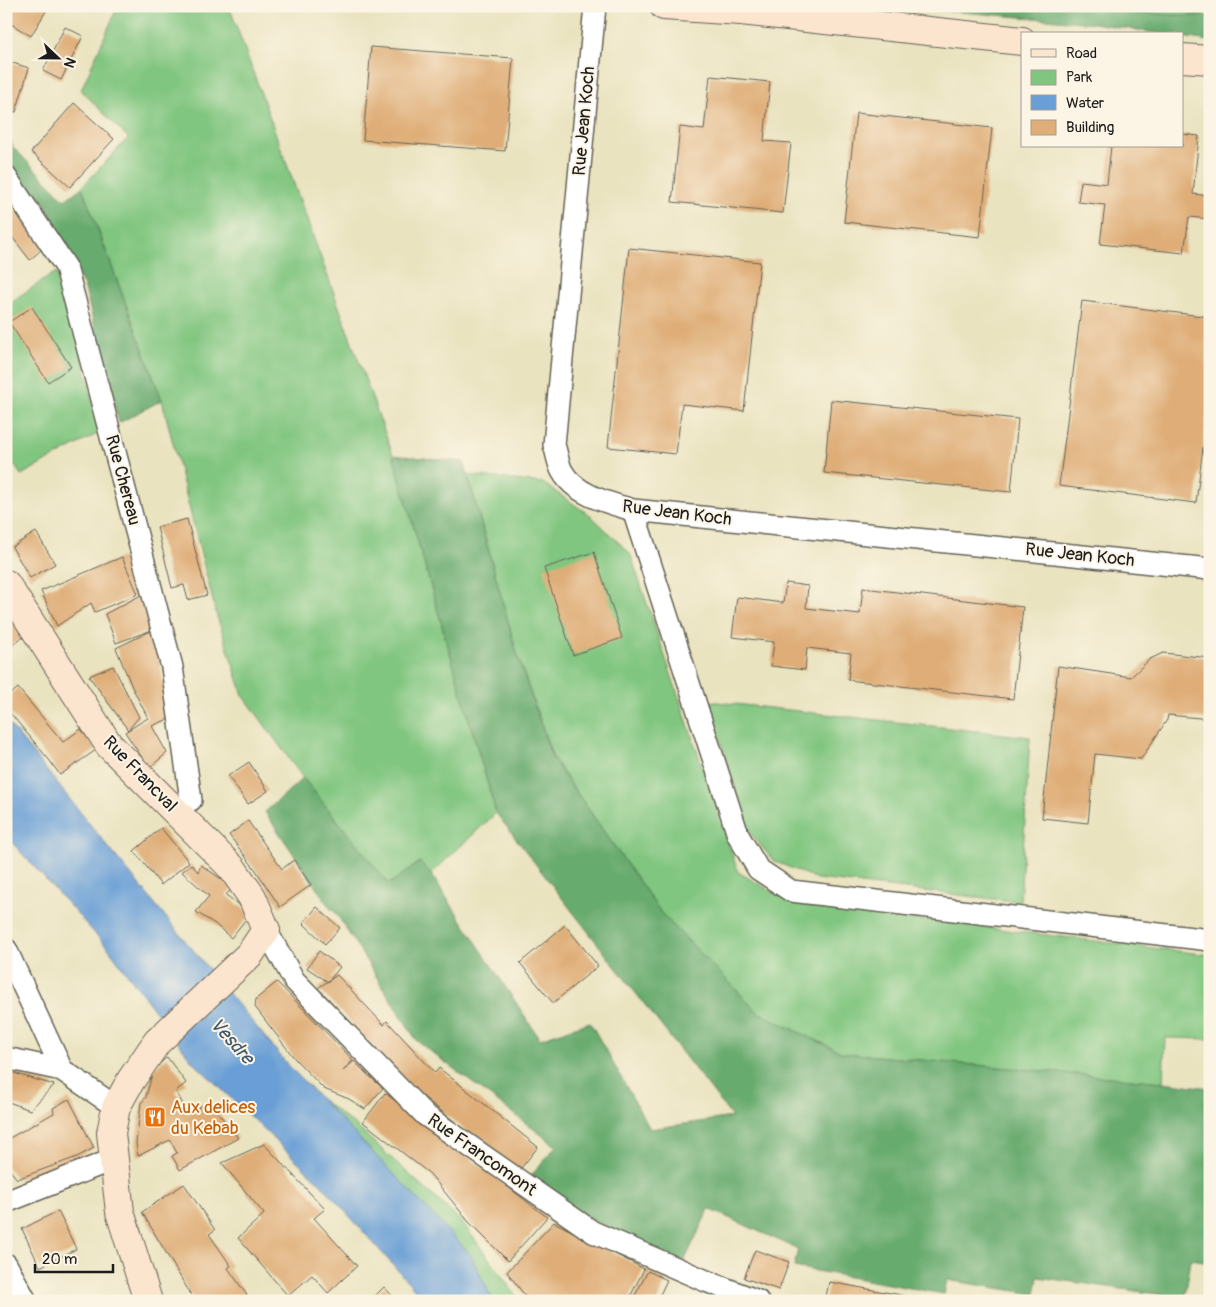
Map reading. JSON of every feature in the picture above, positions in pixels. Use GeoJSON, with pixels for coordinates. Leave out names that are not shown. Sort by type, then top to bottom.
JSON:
{"type":"FeatureCollection","features":[{"type":"Feature","properties":{"kind":"street","name":"Rue Jean Koch"},"geometry":{"type":"LineString","coordinates":[[595,6],[554,445],[562,471],[572,485],[601,501],[633,510],[1210,569]]}},
{"type":"Feature","properties":{"kind":"street"},"geometry":{"type":"LineString","coordinates":[[664,6],[742,12],[1021,41]]}},
{"type":"Feature","properties":{"kind":"street"},"geometry":{"type":"LineString","coordinates":[[1184,58],[1210,60]]}},
{"type":"Feature","properties":{"kind":"street","name":"Rue Chereau"},"geometry":{"type":"LineString","coordinates":[[6,177],[66,267],[172,666],[191,800]]}},
{"type":"Feature","properties":{"kind":"street"},"geometry":{"type":"LineString","coordinates":[[633,510],[738,835],[758,869],[791,891],[1210,940]]}},
{"type":"Feature","properties":{"kind":"street","name":"Rue Francval"},"geometry":{"type":"LineString","coordinates":[[6,584],[108,745],[232,868],[252,897],[266,930]]}},
{"type":"Feature","properties":{"kind":"street"},"geometry":{"type":"LineString","coordinates":[[148,1301],[120,1212],[110,1133],[116,1106],[157,1042],[250,954],[266,930]]}},
{"type":"Feature","properties":{"kind":"street","name":"Rue Francomont"},"geometry":{"type":"LineString","coordinates":[[266,930],[294,980],[425,1115],[593,1232],[706,1281],[758,1301]]}},
{"type":"Feature","properties":{"kind":"street"},"geometry":{"type":"LineString","coordinates":[[6,948],[62,1070]]}},
{"type":"Feature","properties":{"kind":"street"},"geometry":{"type":"LineString","coordinates":[[6,1058],[62,1070],[116,1106]]}},
{"type":"Feature","properties":{"kind":"street"},"geometry":{"type":"LineString","coordinates":[[6,1202],[114,1159]]}},
{"type":"Feature","properties":{"kind":"street"},"geometry":{"type":"LineString","coordinates":[[6,1264],[26,1301]]}},
{"type":"Feature","properties":{"kind":"green space"},"geometry":{"type":"Polygon","coordinates":[[[118,6],[229,6],[393,455],[496,813],[431,874],[420,862],[389,884],[303,778],[243,695],[216,613],[162,400],[82,187],[128,138],[81,90],[118,6]]]}},
{"type":"Feature","properties":{"kind":"green space"},"geometry":{"type":"Polygon","coordinates":[[[888,6],[1084,6],[1123,12],[1210,17],[1210,41],[1184,37],[1184,32],[1150,32],[1093,23],[888,6]]]}},
{"type":"Feature","properties":{"kind":"green space"},"geometry":{"type":"Polygon","coordinates":[[[1084,6],[1210,6],[1210,17],[1123,12],[1084,6]]]}},
{"type":"Feature","properties":{"kind":"green space"},"geometry":{"type":"Polygon","coordinates":[[[6,128],[13,147],[65,200],[82,187],[162,400],[119,423],[85,289],[46,205],[6,161],[6,128]]]}},
{"type":"Feature","properties":{"kind":"green space"},"geometry":{"type":"Polygon","coordinates":[[[56,272],[75,323],[99,433],[21,475],[6,452],[6,305],[56,272]]]}},
{"type":"Feature","properties":{"kind":"green space"},"geometry":{"type":"Polygon","coordinates":[[[393,455],[464,462],[517,654],[552,758],[662,914],[759,1013],[843,1053],[1163,1082],[1210,1088],[1210,1262],[1191,1259],[1185,1298],[1038,1277],[1035,1294],[947,1280],[944,1294],[794,1267],[798,1249],[709,1209],[682,1266],[599,1224],[527,1181],[556,1146],[417,1041],[336,913],[331,909],[265,812],[303,778],[389,884],[420,862],[431,874],[540,1039],[590,1022],[650,1129],[732,1117],[496,813],[393,455]]]}},
{"type":"Feature","properties":{"kind":"green space"},"geometry":{"type":"Polygon","coordinates":[[[468,475],[543,483],[591,516],[630,553],[738,872],[794,904],[1210,955],[1210,1039],[1165,1038],[1163,1082],[843,1053],[759,1013],[661,914],[553,758],[517,654],[468,475]]]}},
{"type":"Feature","properties":{"kind":"green space"},"geometry":{"type":"Polygon","coordinates":[[[708,701],[1030,737],[1020,902],[817,879],[774,861],[748,831],[708,701]]]}},
{"type":"Feature","properties":{"kind":"green space"},"geometry":{"type":"Polygon","coordinates":[[[320,1098],[358,1128],[462,1222],[520,1301],[493,1301],[470,1254],[320,1098]]]}},
{"type":"Feature","properties":{"kind":"water","name":"Vesdre"},"geometry":{"type":"Polygon","coordinates":[[[6,720],[288,1065],[470,1254],[493,1301],[425,1301],[321,1184],[192,1061],[109,949],[6,836],[6,720]]]}},
{"type":"Feature","properties":{"kind":"building"},"geometry":{"type":"Polygon","coordinates":[[[6,6],[49,6],[31,36],[6,21],[6,6]]]}},
{"type":"Feature","properties":{"kind":"building"},"geometry":{"type":"Polygon","coordinates":[[[65,27],[83,36],[61,80],[43,71],[65,27]]]}},
{"type":"Feature","properties":{"kind":"building"},"geometry":{"type":"Polygon","coordinates":[[[371,47],[513,58],[505,151],[363,140],[371,47]]]}},
{"type":"Feature","properties":{"kind":"building"},"geometry":{"type":"Polygon","coordinates":[[[6,61],[29,68],[16,112],[6,110],[6,61]]]}},
{"type":"Feature","properties":{"kind":"building"},"geometry":{"type":"Polygon","coordinates":[[[710,76],[770,82],[764,141],[791,143],[783,213],[672,202],[680,127],[704,130],[710,76]]]}},
{"type":"Feature","properties":{"kind":"building"},"geometry":{"type":"Polygon","coordinates":[[[74,103],[114,139],[70,187],[31,152],[74,103]]]}},
{"type":"Feature","properties":{"kind":"building"},"geometry":{"type":"Polygon","coordinates":[[[856,113],[992,128],[980,237],[844,222],[856,113]]]}},
{"type":"Feature","properties":{"kind":"building"},"geometry":{"type":"Polygon","coordinates":[[[1184,134],[1199,136],[1193,194],[1210,196],[1210,219],[1189,217],[1184,253],[1100,244],[1105,205],[1078,202],[1081,181],[1107,184],[1111,148],[1184,148],[1184,134]]]}},
{"type":"Feature","properties":{"kind":"building"},"geometry":{"type":"Polygon","coordinates":[[[6,195],[43,248],[30,260],[6,229],[6,195]]]}},
{"type":"Feature","properties":{"kind":"building"},"geometry":{"type":"Polygon","coordinates":[[[629,248],[760,262],[744,411],[682,404],[676,454],[608,447],[629,248]]]}},
{"type":"Feature","properties":{"kind":"building"},"geometry":{"type":"Polygon","coordinates":[[[1082,301],[1210,317],[1210,391],[1196,503],[1059,486],[1082,301]]]}},
{"type":"Feature","properties":{"kind":"building"},"geometry":{"type":"Polygon","coordinates":[[[32,307],[71,367],[48,382],[9,322],[32,307]]]}},
{"type":"Feature","properties":{"kind":"building"},"geometry":{"type":"Polygon","coordinates":[[[831,400],[1018,419],[1011,492],[824,473],[831,400]]]}},
{"type":"Feature","properties":{"kind":"building"},"geometry":{"type":"Polygon","coordinates":[[[187,519],[207,595],[188,600],[184,585],[172,588],[157,527],[187,519]]]}},
{"type":"Feature","properties":{"kind":"building"},"geometry":{"type":"Polygon","coordinates":[[[36,532],[55,564],[30,578],[12,547],[36,532]]]}},
{"type":"Feature","properties":{"kind":"building"},"geometry":{"type":"Polygon","coordinates":[[[594,552],[622,638],[573,655],[544,568],[594,552]]]}},
{"type":"Feature","properties":{"kind":"building"},"geometry":{"type":"Polygon","coordinates":[[[122,557],[138,594],[95,612],[91,603],[57,626],[41,591],[122,557]]]}},
{"type":"Feature","properties":{"kind":"building"},"geometry":{"type":"Polygon","coordinates":[[[786,583],[808,586],[806,608],[860,614],[863,588],[1023,607],[1013,699],[848,680],[851,653],[807,648],[805,670],[771,666],[774,642],[732,637],[737,597],[783,603],[786,583]]]}},
{"type":"Feature","properties":{"kind":"building"},"geometry":{"type":"Polygon","coordinates":[[[143,594],[155,629],[116,643],[105,614],[143,594]]]}},
{"type":"Feature","properties":{"kind":"building"},"geometry":{"type":"Polygon","coordinates":[[[6,610],[25,636],[6,648],[6,610]]]}},
{"type":"Feature","properties":{"kind":"building"},"geometry":{"type":"Polygon","coordinates":[[[155,629],[171,718],[152,726],[167,753],[149,768],[125,732],[148,718],[132,687],[116,648],[155,629]]]}},
{"type":"Feature","properties":{"kind":"building"},"geometry":{"type":"Polygon","coordinates":[[[1163,653],[1210,658],[1210,719],[1168,715],[1167,720],[1141,759],[1095,754],[1088,823],[1042,818],[1058,666],[1131,677],[1150,659],[1163,653]]]}},
{"type":"Feature","properties":{"kind":"building"},"geometry":{"type":"Polygon","coordinates":[[[113,666],[139,717],[128,730],[89,676],[113,666]]]}},
{"type":"Feature","properties":{"kind":"building"},"geometry":{"type":"Polygon","coordinates":[[[18,688],[63,742],[81,729],[96,750],[60,775],[6,708],[6,698],[18,688]]]}},
{"type":"Feature","properties":{"kind":"building"},"geometry":{"type":"Polygon","coordinates":[[[249,762],[268,791],[248,804],[228,776],[249,762]]]}},
{"type":"Feature","properties":{"kind":"building"},"geometry":{"type":"Polygon","coordinates":[[[248,821],[282,869],[294,860],[311,885],[280,907],[255,869],[229,835],[248,821]]]}},
{"type":"Feature","properties":{"kind":"building"},"geometry":{"type":"Polygon","coordinates":[[[161,828],[189,862],[161,885],[134,851],[161,828]]]}},
{"type":"Feature","properties":{"kind":"building"},"geometry":{"type":"Polygon","coordinates":[[[191,864],[198,872],[201,865],[233,887],[226,895],[250,914],[231,938],[215,924],[196,912],[209,896],[182,872],[191,864]]]}},
{"type":"Feature","properties":{"kind":"building"},"geometry":{"type":"Polygon","coordinates":[[[317,907],[340,928],[325,944],[303,923],[317,907]]]}},
{"type":"Feature","properties":{"kind":"building"},"geometry":{"type":"Polygon","coordinates":[[[565,925],[598,966],[553,1003],[520,963],[565,925]]]}},
{"type":"Feature","properties":{"kind":"building"},"geometry":{"type":"Polygon","coordinates":[[[319,951],[340,967],[328,982],[307,968],[319,951]]]}},
{"type":"Feature","properties":{"kind":"building"},"geometry":{"type":"Polygon","coordinates":[[[337,975],[384,1025],[387,1021],[435,1073],[439,1068],[538,1147],[518,1172],[416,1091],[318,988],[337,975]]]}},
{"type":"Feature","properties":{"kind":"building"},"geometry":{"type":"Polygon","coordinates":[[[277,982],[353,1060],[343,1071],[354,1061],[383,1088],[365,1109],[349,1099],[324,1089],[295,1059],[255,1007],[256,999],[277,982]]]}},
{"type":"Feature","properties":{"kind":"building"},"geometry":{"type":"Polygon","coordinates":[[[167,1057],[186,1083],[176,1091],[188,1114],[209,1101],[238,1138],[180,1170],[172,1156],[177,1153],[170,1140],[138,1156],[136,1143],[141,1103],[146,1097],[153,1070],[167,1057]]]}},
{"type":"Feature","properties":{"kind":"building"},"geometry":{"type":"Polygon","coordinates":[[[6,1069],[54,1085],[30,1110],[6,1101],[6,1069]]]}},
{"type":"Feature","properties":{"kind":"building"},"geometry":{"type":"Polygon","coordinates":[[[385,1093],[547,1217],[508,1261],[469,1222],[430,1174],[363,1122],[385,1093]]]}},
{"type":"Feature","properties":{"kind":"building"},"geometry":{"type":"Polygon","coordinates":[[[69,1099],[94,1148],[77,1157],[17,1179],[6,1165],[6,1140],[54,1113],[53,1108],[69,1099]]]}},
{"type":"Feature","properties":{"kind":"building"},"geometry":{"type":"Polygon","coordinates":[[[264,1144],[325,1209],[314,1218],[357,1266],[328,1293],[312,1275],[288,1296],[238,1238],[264,1214],[222,1163],[264,1144]]]}},
{"type":"Feature","properties":{"kind":"building"},"geometry":{"type":"Polygon","coordinates":[[[184,1184],[215,1230],[209,1234],[231,1266],[228,1268],[251,1301],[196,1301],[142,1212],[184,1184]]]}},
{"type":"Feature","properties":{"kind":"building"},"geometry":{"type":"Polygon","coordinates":[[[58,1211],[76,1249],[40,1267],[22,1229],[58,1211]]]}},
{"type":"Feature","properties":{"kind":"building"},"geometry":{"type":"Polygon","coordinates":[[[554,1222],[644,1269],[628,1301],[529,1301],[507,1272],[554,1222]]]}},
{"type":"Feature","properties":{"kind":"building"},"geometry":{"type":"Polygon","coordinates":[[[755,1250],[789,1262],[779,1290],[744,1278],[755,1250]]]}},
{"type":"Feature","properties":{"kind":"building"},"geometry":{"type":"Polygon","coordinates":[[[648,1271],[667,1280],[657,1301],[632,1301],[648,1271]]]}},
{"type":"Feature","properties":{"kind":"building"},"geometry":{"type":"Polygon","coordinates":[[[829,1282],[896,1294],[924,1301],[825,1301],[829,1282]]]}},
{"type":"Feature","properties":{"kind":"building"},"geometry":{"type":"Polygon","coordinates":[[[384,1287],[397,1301],[370,1301],[384,1287]]]}},
{"type":"Feature","properties":{"kind":"place","name":"Aux delices du Kebab"},"geometry":{"type":"Point","coordinates":[155,1117]}}]}
